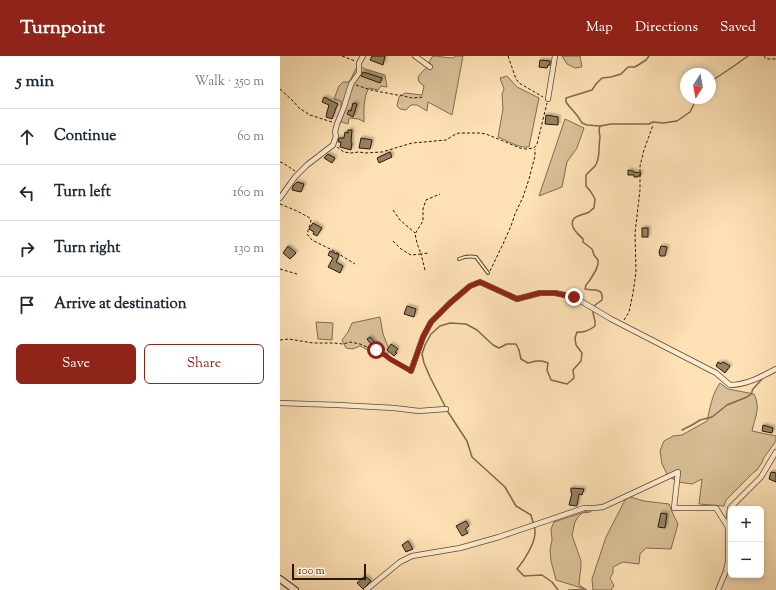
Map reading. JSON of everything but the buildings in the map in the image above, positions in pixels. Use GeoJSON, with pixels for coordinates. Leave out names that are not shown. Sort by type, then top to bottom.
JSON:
{"type":"FeatureCollection","features":[{"type":"Feature","properties":{"kind":"street"},"geometry":{"type":"LineString","coordinates":[[280,198],[298,174],[307,165],[333,145],[336,136],[337,124],[352,84],[358,73],[359,63],[363,56]]}},
{"type":"Feature","properties":{"kind":"street"},"geometry":{"type":"LineString","coordinates":[[415,56],[430,67]]}},
{"type":"Feature","properties":{"kind":"street"},"geometry":{"type":"LineString","coordinates":[[548,99],[555,56]]}},
{"type":"Feature","properties":{"kind":"street"},"geometry":{"type":"LineString","coordinates":[[411,371],[423,337],[431,322],[470,286],[480,282],[517,299],[540,293],[555,293],[574,297],[611,319],[716,372],[730,385],[739,385],[776,369]]}},
{"type":"Feature","properties":{"kind":"street"},"geometry":{"type":"LineString","coordinates":[[280,403],[394,408],[419,411],[446,409]]}},
{"type":"Feature","properties":{"kind":"street"},"geometry":{"type":"LineString","coordinates":[[732,506],[760,477],[776,452]]}},
{"type":"Feature","properties":{"kind":"street"},"geometry":{"type":"LineString","coordinates":[[366,590],[400,562],[412,556],[460,548],[499,537],[584,508],[603,507],[678,472],[674,508],[716,508],[728,527]]}},
{"type":"Feature","properties":{"kind":"street"},"geometry":{"type":"LineString","coordinates":[[718,590],[728,562],[728,542]]}},
{"type":"Feature","properties":{"kind":"street"},"geometry":{"type":"LineString","coordinates":[[280,579],[295,590]]}},
{"type":"Feature","properties":{"kind":"lane"},"geometry":{"type":"LineString","coordinates":[[459,259],[464,256],[476,257],[488,273]]}},
{"type":"Feature","properties":{"kind":"path"},"geometry":{"type":"LineString","coordinates":[[342,56],[359,63]]}},
{"type":"Feature","properties":{"kind":"path"},"geometry":{"type":"LineString","coordinates":[[488,273],[504,244],[523,197],[535,156],[534,148],[537,144],[548,99],[519,83],[516,79],[508,56]]}},
{"type":"Feature","properties":{"kind":"path"},"geometry":{"type":"LineString","coordinates":[[764,56],[766,59],[776,59]]}},
{"type":"Feature","properties":{"kind":"path"},"geometry":{"type":"LineString","coordinates":[[352,84],[371,90],[412,98],[424,97]]}},
{"type":"Feature","properties":{"kind":"path"},"geometry":{"type":"LineString","coordinates":[[280,89],[299,108],[310,116],[337,124]]}},
{"type":"Feature","properties":{"kind":"path"},"geometry":{"type":"LineString","coordinates":[[622,324],[629,312],[636,272],[635,233],[640,190],[640,166],[653,125]]}},
{"type":"Feature","properties":{"kind":"path"},"geometry":{"type":"LineString","coordinates":[[333,145],[344,152],[382,152],[412,143],[446,140],[459,133],[480,133],[526,150],[534,148]]}},
{"type":"Feature","properties":{"kind":"path"},"geometry":{"type":"LineString","coordinates":[[280,162],[298,174]]}},
{"type":"Feature","properties":{"kind":"path"},"geometry":{"type":"LineString","coordinates":[[415,234],[423,221],[423,209],[426,200],[440,194]]}},
{"type":"Feature","properties":{"kind":"path"},"geometry":{"type":"LineString","coordinates":[[280,204],[310,218],[311,221],[307,234],[312,240],[334,251],[354,264]]}},
{"type":"Feature","properties":{"kind":"path"},"geometry":{"type":"LineString","coordinates":[[393,210],[400,220],[415,234],[425,270]]}},
{"type":"Feature","properties":{"kind":"path"},"geometry":{"type":"LineString","coordinates":[[393,241],[401,249],[411,255],[428,252]]}},
{"type":"Feature","properties":{"kind":"path"},"geometry":{"type":"LineString","coordinates":[[280,269],[297,274]]}},
{"type":"Feature","properties":{"kind":"path"},"geometry":{"type":"LineString","coordinates":[[280,340],[289,339],[313,343],[343,344],[350,342],[360,344],[385,355],[411,371]]}},
{"type":"Feature","properties":{"kind":"shaded area"},"geometry":{"type":"Polygon","coordinates":[[[433,56],[453,58],[456,56],[463,56],[452,115],[428,102],[427,111],[417,105],[411,105],[406,110],[400,109],[397,106],[399,97],[405,93],[422,95],[424,86],[419,82],[418,77],[428,66],[433,56]]]}},
{"type":"Feature","properties":{"kind":"shaded area"},"geometry":{"type":"Polygon","coordinates":[[[562,56],[580,56],[582,67],[575,68],[567,64],[562,56]]]}},
{"type":"Feature","properties":{"kind":"shaded area"},"geometry":{"type":"Polygon","coordinates":[[[359,65],[365,69],[385,75],[387,87],[381,86],[378,90],[369,88],[365,100],[364,122],[359,119],[349,118],[348,124],[339,121],[341,101],[334,99],[339,86],[343,82],[349,82],[359,65]]]}},
{"type":"Feature","properties":{"kind":"shaded area"},"geometry":{"type":"Polygon","coordinates":[[[507,76],[517,87],[539,98],[529,147],[517,145],[498,137],[503,109],[502,94],[504,89],[500,78],[507,76]]]}},
{"type":"Feature","properties":{"kind":"shaded area"},"geometry":{"type":"Polygon","coordinates":[[[565,119],[584,128],[577,148],[567,162],[562,187],[539,196],[565,119]]]}},
{"type":"Feature","properties":{"kind":"shaded area"},"geometry":{"type":"Polygon","coordinates":[[[380,317],[383,334],[389,349],[387,357],[374,355],[372,352],[360,346],[353,349],[346,348],[342,340],[352,323],[380,317]]]}},
{"type":"Feature","properties":{"kind":"shaded area"},"geometry":{"type":"Polygon","coordinates":[[[316,322],[333,323],[332,340],[318,339],[316,322]]]}},
{"type":"Feature","properties":{"kind":"shaded area"},"geometry":{"type":"Polygon","coordinates":[[[720,383],[728,389],[754,394],[757,408],[752,431],[776,436],[776,441],[757,470],[726,500],[724,506],[699,504],[702,479],[692,484],[678,482],[668,476],[662,464],[660,451],[664,441],[673,436],[682,435],[707,421],[713,396],[720,383]]]}},
{"type":"Feature","properties":{"kind":"shaded area"},"geometry":{"type":"Polygon","coordinates":[[[627,496],[644,501],[669,504],[678,524],[671,549],[646,548],[640,554],[639,564],[623,562],[613,567],[613,573],[610,578],[614,586],[611,590],[593,590],[592,579],[606,537],[627,496]]]}},
{"type":"Feature","properties":{"kind":"shaded area"},"geometry":{"type":"Polygon","coordinates":[[[596,508],[590,512],[582,513],[578,517],[575,522],[572,535],[581,561],[579,585],[587,590],[568,590],[585,589],[556,580],[551,561],[551,529],[554,522],[596,508]]]}},
{"type":"Feature","properties":{"kind":"waterway"},"geometry":{"type":"LineString","coordinates":[[600,126],[582,123],[566,102],[566,98],[592,90],[602,78],[621,74],[628,67],[635,67],[646,60],[649,56]]}},
{"type":"Feature","properties":{"kind":"waterway"},"geometry":{"type":"LineString","coordinates":[[716,78],[748,56]]}},
{"type":"Feature","properties":{"kind":"waterway"},"geometry":{"type":"LineString","coordinates":[[558,590],[552,582],[542,575],[524,576],[517,569],[532,546],[534,540],[535,529],[531,515],[516,506],[505,487],[472,457],[467,441],[448,412],[430,377],[422,354],[431,334],[440,326],[450,323],[466,324],[477,330],[493,345],[499,348],[507,344],[516,344],[521,359],[528,363],[536,361],[548,363],[547,370],[551,380],[567,384],[574,378],[573,370],[581,361],[582,353],[576,345],[575,338],[577,332],[587,331],[595,326],[593,313],[595,305],[602,300],[600,291],[585,289],[596,270],[598,260],[592,249],[583,242],[583,239],[575,230],[572,223],[574,218],[589,212],[594,208],[595,199],[586,186],[586,175],[595,166],[598,160],[600,126],[611,124],[649,124],[653,122],[663,123],[677,121],[690,112],[694,104]]}},
{"type":"Feature","properties":{"kind":"waterway"},"geometry":{"type":"LineString","coordinates":[[682,430],[700,420],[712,417],[727,405],[747,397],[764,377]]}},
{"type":"Feature","properties":{"kind":"route"},"geometry":{"type":"LineString","coordinates":[[376,350],[411,371],[423,337],[431,322],[470,286],[480,282],[517,299],[540,293],[555,293],[574,297]]}}]}
